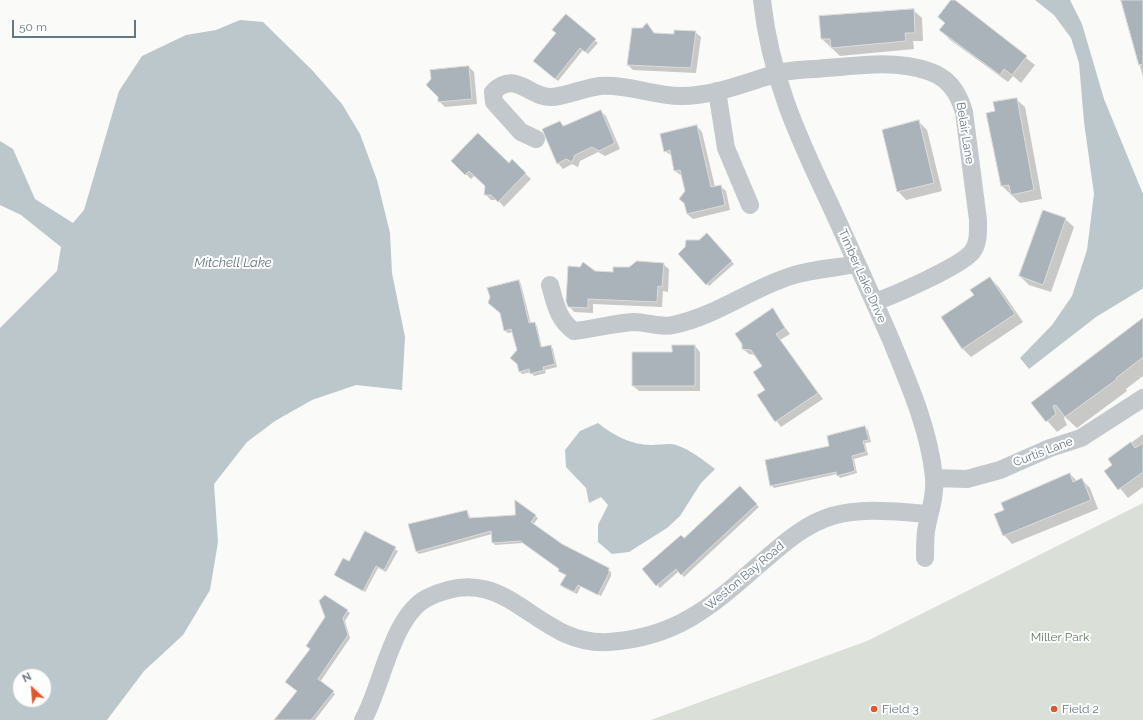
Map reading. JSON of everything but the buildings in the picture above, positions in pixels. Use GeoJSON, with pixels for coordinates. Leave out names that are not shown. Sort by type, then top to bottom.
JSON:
{"type":"FeatureCollection","features":[{"type":"Feature","properties":{"kind":"street","name":"Timber Lake Drive"},"geometry":{"type":"LineString","coordinates":[[762,0],[764,19],[776,74],[787,109],[874,302],[910,386],[922,421],[934,478],[934,495],[929,514],[925,558]]}},
{"type":"Feature","properties":{"kind":"street","name":"Belair Lane"},"geometry":{"type":"LineString","coordinates":[[536,139],[521,132],[494,102],[493,92],[500,85],[519,83],[530,91],[548,97],[565,95],[601,86],[681,96],[732,89],[776,74],[792,71],[881,65],[908,66],[934,74],[949,82],[959,95],[964,112],[978,220],[978,237],[972,252],[959,263],[889,297],[874,302]]}},
{"type":"Feature","properties":{"kind":"street"},"geometry":{"type":"LineString","coordinates":[[718,91],[726,148],[750,205]]}},
{"type":"Feature","properties":{"kind":"street"},"geometry":{"type":"LineString","coordinates":[[550,285],[558,312],[565,325],[574,332],[622,323],[642,322],[664,326],[673,325],[718,311],[741,297],[792,276],[857,264]]}},
{"type":"Feature","properties":{"kind":"street","name":"Curtis Lane"},"geometry":{"type":"LineString","coordinates":[[934,478],[968,479],[1000,470],[1050,448],[1081,438],[1143,398]]}},
{"type":"Feature","properties":{"kind":"street","name":"Weston Bay Road"},"geometry":{"type":"LineString","coordinates":[[364,720],[396,637],[409,616],[425,599],[447,590],[471,587],[494,591],[516,602],[557,632],[576,639],[594,642],[620,641],[670,629],[697,616],[722,598],[781,546],[804,529],[831,517],[858,511],[888,511],[929,514]]}},
{"type":"Feature","properties":{"kind":"green space","name":"Miller Park"},"geometry":{"type":"Polygon","coordinates":[[[1143,503],[1143,720],[651,720],[867,641],[1143,503]]]}},
{"type":"Feature","properties":{"kind":"water"},"geometry":{"type":"Polygon","coordinates":[[[1035,0],[1070,0],[1082,24],[1104,99],[1143,194],[1143,286],[1142,289],[1096,317],[1029,369],[1020,358],[1052,325],[1072,296],[1087,250],[1094,194],[1084,122],[1079,63],[1071,38],[1054,15],[1035,0]]]}},
{"type":"Feature","properties":{"kind":"water","name":"Mitchell Lake"},"geometry":{"type":"Polygon","coordinates":[[[240,20],[263,22],[312,70],[342,104],[360,134],[377,180],[390,233],[392,273],[405,337],[402,390],[356,385],[312,400],[275,421],[247,442],[214,484],[218,542],[210,590],[183,635],[144,671],[107,720],[0,720],[0,328],[57,271],[61,247],[21,215],[0,205],[0,141],[13,149],[35,199],[73,223],[84,210],[119,91],[142,56],[186,35],[216,30],[240,20]]]}},
{"type":"Feature","properties":{"kind":"water"},"geometry":{"type":"Polygon","coordinates":[[[598,423],[610,432],[636,443],[644,445],[676,445],[697,456],[715,469],[701,483],[680,516],[667,528],[629,552],[612,554],[598,542],[598,525],[608,505],[601,497],[589,503],[586,488],[566,467],[565,450],[580,431],[598,423]]]}},
{"type":"Feature","properties":{"kind":"place","name":"Field 3"},"geometry":{"type":"Point","coordinates":[874,709]}},
{"type":"Feature","properties":{"kind":"place","name":"Field 2"},"geometry":{"type":"Point","coordinates":[1054,709]}}]}
